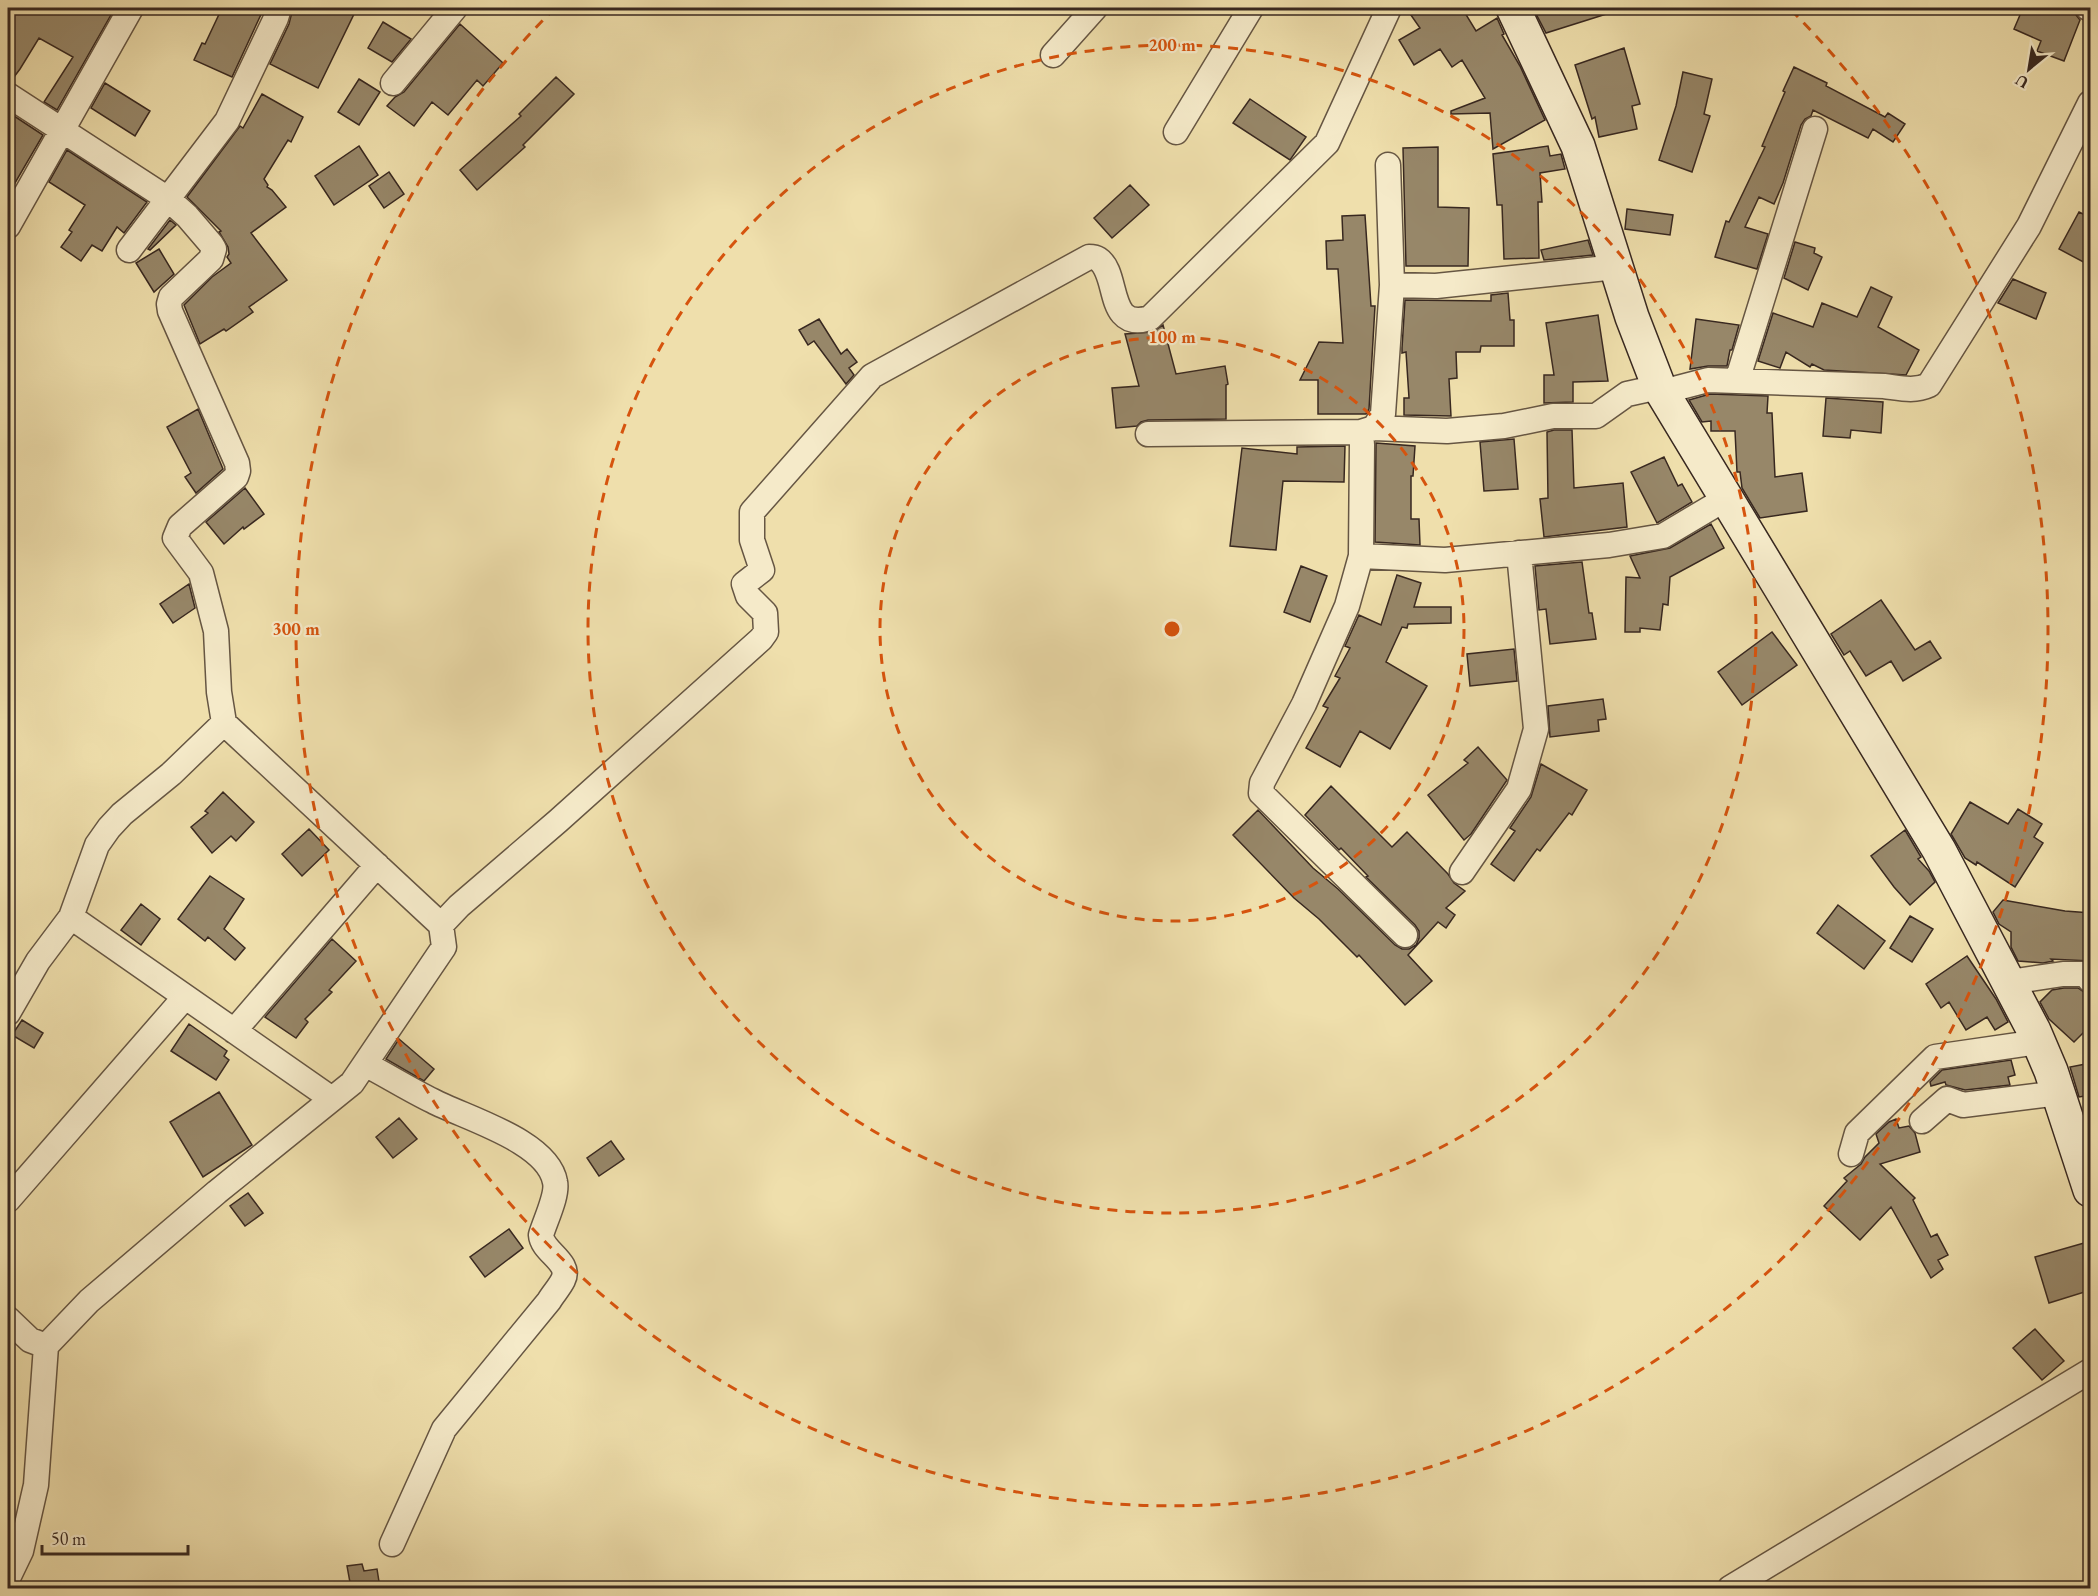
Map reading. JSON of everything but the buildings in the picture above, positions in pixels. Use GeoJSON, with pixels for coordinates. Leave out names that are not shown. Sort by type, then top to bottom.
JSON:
{"type":"FeatureCollection","features":[{"type":"Feature","properties":{"kind":"street"},"geometry":{"type":"LineString","coordinates":[[8,226],[131,8]]}},
{"type":"Feature","properties":{"kind":"street"},"geometry":{"type":"LineString","coordinates":[[129,250],[227,121],[279,8]]}},
{"type":"Feature","properties":{"kind":"street"},"geometry":{"type":"LineString","coordinates":[[393,83],[455,8]]}},
{"type":"Feature","properties":{"kind":"street"},"geometry":{"type":"LineString","coordinates":[[1053,55],[1095,8]]}},
{"type":"Feature","properties":{"kind":"street"},"geometry":{"type":"LineString","coordinates":[[1176,132],[1251,8]]}},
{"type":"Feature","properties":{"kind":"street"},"geometry":{"type":"LineString","coordinates":[[441,925],[459,906],[558,821],[761,639],[766,632],[765,613],[748,596],[744,584],[762,570],[752,540],[752,512],[872,376],[1089,257],[1098,259],[1105,268],[1123,314],[1132,320],[1150,318],[1327,143],[1389,8]]}},
{"type":"Feature","properties":{"kind":"street"},"geometry":{"type":"LineString","coordinates":[[1513,8],[1578,146],[1632,317],[1660,390],[1939,850],[2039,1042],[2059,1093],[2091,1190]]}},
{"type":"Feature","properties":{"kind":"street"},"geometry":{"type":"LineString","coordinates":[[8,95],[168,199],[187,216],[214,249],[211,259],[171,297],[169,304],[237,463],[236,477],[180,526],[175,538],[201,573],[216,631],[219,692],[224,723],[441,925],[444,947],[352,1083],[217,1192],[97,1294],[46,1346],[36,1485],[21,1551],[8,1578]]}},
{"type":"Feature","properties":{"kind":"street"},"geometry":{"type":"LineString","coordinates":[[1148,434],[1367,430],[1448,431],[1504,426],[1553,416],[1596,416],[1627,394],[1708,380],[1920,389],[1929,385],[2020,241],[2091,103]]}},
{"type":"Feature","properties":{"kind":"street"},"geometry":{"type":"LineString","coordinates":[[1737,381],[1815,129]]}},
{"type":"Feature","properties":{"kind":"street"},"geometry":{"type":"LineString","coordinates":[[1388,165],[1392,285],[1383,414],[1367,430],[1362,445],[1361,556],[1347,606],[1305,704],[1262,783],[1261,793],[1405,935]]}},
{"type":"Feature","properties":{"kind":"street"},"geometry":{"type":"LineString","coordinates":[[1392,285],[1436,286],[1616,267]]}},
{"type":"Feature","properties":{"kind":"street"},"geometry":{"type":"LineString","coordinates":[[1361,556],[1445,560],[1609,545],[1664,536],[1726,498]]}},
{"type":"Feature","properties":{"kind":"street"},"geometry":{"type":"LineString","coordinates":[[1461,872],[1519,789],[1536,729],[1519,553]]}},
{"type":"Feature","properties":{"kind":"street"},"geometry":{"type":"LineString","coordinates":[[8,1013],[39,961],[71,917],[97,845],[109,828],[122,813],[171,774],[224,723]]}},
{"type":"Feature","properties":{"kind":"street"},"geometry":{"type":"LineString","coordinates":[[234,1031],[376,865]]}},
{"type":"Feature","properties":{"kind":"street"},"geometry":{"type":"LineString","coordinates":[[71,917],[332,1099]]}},
{"type":"Feature","properties":{"kind":"street"},"geometry":{"type":"LineString","coordinates":[[2009,982],[2063,974],[2089,974]]}},
{"type":"Feature","properties":{"kind":"street"},"geometry":{"type":"LineString","coordinates":[[8,1200],[184,997]]}},
{"type":"Feature","properties":{"kind":"street"},"geometry":{"type":"LineString","coordinates":[[1851,1154],[1857,1133],[1935,1057],[2039,1042]]}},
{"type":"Feature","properties":{"kind":"street"},"geometry":{"type":"LineString","coordinates":[[365,1064],[434,1102],[480,1120],[514,1137],[545,1162],[553,1174],[555,1189],[541,1234],[541,1242],[557,1258],[565,1272],[564,1279],[549,1301],[444,1430],[392,1544]]}},
{"type":"Feature","properties":{"kind":"street"},"geometry":{"type":"LineString","coordinates":[[1922,1121],[1947,1099],[1963,1105],[2059,1093]]}},
{"type":"Feature","properties":{"kind":"street"},"geometry":{"type":"LineString","coordinates":[[10,1330],[46,1346]]}},
{"type":"Feature","properties":{"kind":"street"},"geometry":{"type":"LineString","coordinates":[[1730,1588],[2091,1371]]}}]}
